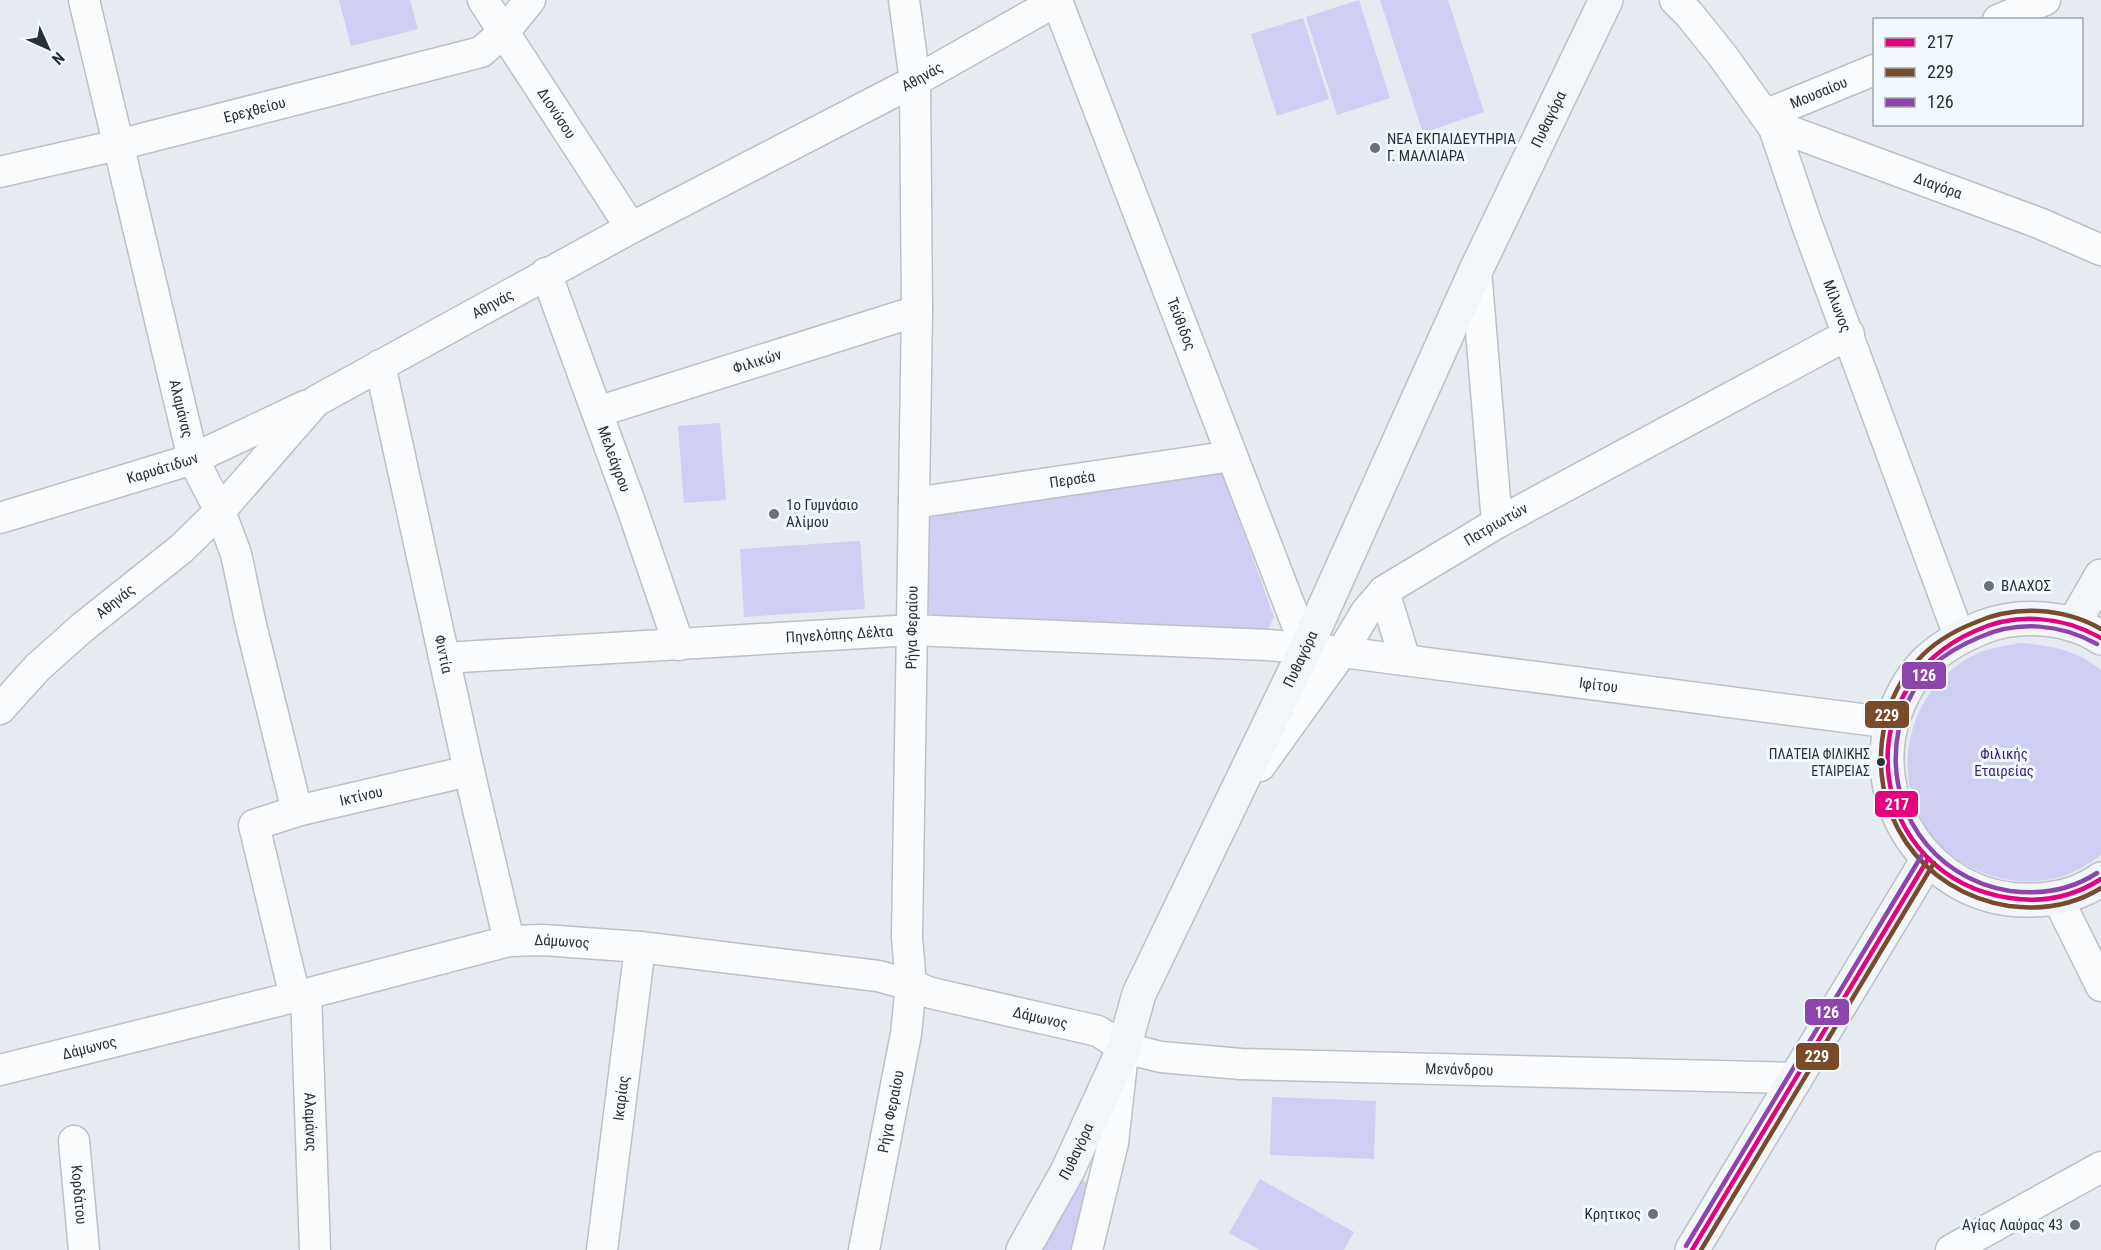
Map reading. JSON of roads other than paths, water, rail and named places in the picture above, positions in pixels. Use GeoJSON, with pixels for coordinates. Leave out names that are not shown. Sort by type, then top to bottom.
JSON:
{"type":"FeatureCollection","features":[{"type":"Feature","properties":{"kind":"street","name":"Αλαμάνας"},"geometry":{"type":"LineString","coordinates":[[84,0],[193,459],[220,511],[236,554],[297,811]]}},
{"type":"Feature","properties":{"kind":"street","name":"Διονύσου"},"geometry":{"type":"LineString","coordinates":[[483,0],[631,228]]}},
{"type":"Feature","properties":{"kind":"street","name":"Ερεχθείου"},"geometry":{"type":"LineString","coordinates":[[0,172],[118,145],[481,52],[504,32],[530,0]]}},
{"type":"Feature","properties":{"kind":"street","name":"Ρήγα Φεραίου"},"geometry":{"type":"LineString","coordinates":[[864,1250],[906,1034],[911,985],[907,937],[917,311],[915,81],[904,0]]}},
{"type":"Feature","properties":{"kind":"street","name":"Αθηνάς"},"geometry":{"type":"LineString","coordinates":[[0,709],[39,667],[74,635],[181,549],[220,511],[316,401],[546,273],[915,81],[1057,0]]}},
{"type":"Feature","properties":{"kind":"street","name":"Τεύθιδος"},"geometry":{"type":"LineString","coordinates":[[1057,0],[1306,648]]}},
{"type":"Feature","properties":{"kind":"street","name":"Πυθαγόρα"},"geometry":{"type":"LineString","coordinates":[[1087,1250],[1113,1143],[1124,1048],[1139,994],[1306,648],[1476,270],[1606,0]]}},
{"type":"Feature","properties":{"kind":"street","name":"Μίλωνος"},"geometry":{"type":"LineString","coordinates":[[1674,0],[1689,14],[1716,47],[1770,122],[1959,636]]}},
{"type":"Feature","properties":{"kind":"street"},"geometry":{"type":"LineString","coordinates":[[2003,18],[2045,0]]}},
{"type":"Feature","properties":{"kind":"street","name":"Μουσαίου"},"geometry":{"type":"LineString","coordinates":[[1770,122],[1873,71]]}},
{"type":"Feature","properties":{"kind":"street","name":"Διαγόρα"},"geometry":{"type":"LineString","coordinates":[[1770,122],[2039,223],[2101,250]]}},
{"type":"Feature","properties":{"kind":"street"},"geometry":{"type":"LineString","coordinates":[[1476,270],[1497,523]]}},
{"type":"Feature","properties":{"kind":"street","name":"Μελεάγρου"},"geometry":{"type":"LineString","coordinates":[[546,273],[679,645]]}},
{"type":"Feature","properties":{"kind":"street","name":"Φιλικών"},"geometry":{"type":"LineString","coordinates":[[597,412],[917,311]]}},
{"type":"Feature","properties":{"kind":"street","name":"Πατριωτών"},"geometry":{"type":"LineString","coordinates":[[1227,812],[1342,651],[1366,612],[1384,591],[1497,523],[1849,334]]}},
{"type":"Feature","properties":{"kind":"street","name":"Φιντία"},"geometry":{"type":"LineString","coordinates":[[380,365],[469,771],[509,941]]}},
{"type":"Feature","properties":{"kind":"street","name":"Καρυάτιδων"},"geometry":{"type":"LineString","coordinates":[[0,518],[193,459],[316,401]]}},
{"type":"Feature","properties":{"kind":"street","name":"Περσέα"},"geometry":{"type":"LineString","coordinates":[[914,503],[1232,456]]}},
{"type":"Feature","properties":{"kind":"street"},"geometry":{"type":"LineString","coordinates":[[2101,576],[2087,632],[2034,618],[1996,622],[1959,636],[1928,660],[1912,678],[1900,700],[1892,723],[1887,765],[1889,786],[1903,826],[1928,860],[1946,875],[1967,887],[2012,900],[2035,900],[2078,891],[2101,879]]}},
{"type":"Feature","properties":{"kind":"street"},"geometry":{"type":"LineString","coordinates":[[1384,591],[1405,660]]}},
{"type":"Feature","properties":{"kind":"street","name":"Πηνελόπης Δέλτα"},"geometry":{"type":"LineString","coordinates":[[444,658],[912,630],[1306,648]]}},
{"type":"Feature","properties":{"kind":"street","name":"Ιφίτου"},"geometry":{"type":"LineString","coordinates":[[1306,648],[1892,723]]}},
{"type":"Feature","properties":{"kind":"street","name":"Ικτίνου"},"geometry":{"type":"LineString","coordinates":[[254,825],[297,811],[469,771]]}},
{"type":"Feature","properties":{"kind":"street","name":"Αλαμάνας"},"geometry":{"type":"LineString","coordinates":[[254,825],[300,996],[315,1250]]}},
{"type":"Feature","properties":{"kind":"street"},"geometry":{"type":"LineString","coordinates":[[1692,1250],[1928,860]]}},
{"type":"Feature","properties":{"kind":"street"},"geometry":{"type":"LineString","coordinates":[[2057,897],[2101,986]]}},
{"type":"Feature","properties":{"kind":"street","name":"Δάμωνος"},"geometry":{"type":"LineString","coordinates":[[0,1070],[300,996],[509,941],[543,940],[640,947],[878,976],[931,993],[1098,1031],[1124,1048]]}},
{"type":"Feature","properties":{"kind":"street","name":"Ικαρίας"},"geometry":{"type":"LineString","coordinates":[[602,1250],[640,947]]}},
{"type":"Feature","properties":{"kind":"street","name":"Πυθαγόρα"},"geometry":{"type":"LineString","coordinates":[[1023,1250],[1067,1173],[1124,1048]]}},
{"type":"Feature","properties":{"kind":"street","name":"Μενάνδρου"},"geometry":{"type":"LineString","coordinates":[[1124,1048],[1161,1057],[1241,1064],[1796,1078]]}},
{"type":"Feature","properties":{"kind":"street","name":"Κορδάτου"},"geometry":{"type":"LineString","coordinates":[[74,1141],[84,1250]]}},
{"type":"Feature","properties":{"kind":"street"},"geometry":{"type":"LineString","coordinates":[[1951,1250],[2101,1167]]}},
{"type":"Feature","properties":{"kind":"place","name":"ΝΕΑ ΕΚΠΑΙΔΕΥΤΗΡΙΑ Γ. ΜΑΛΛΙΑΡΑ"},"geometry":{"type":"Point","coordinates":[1375,148]}},
{"type":"Feature","properties":{"kind":"place","name":"1ο Γυμνάσιο Αλίμου"},"geometry":{"type":"Point","coordinates":[774,514]}},
{"type":"Feature","properties":{"kind":"place","name":"ΒΛΑΧΟΣ"},"geometry":{"type":"Point","coordinates":[1989,586]}},
{"type":"Feature","properties":{"kind":"place","name":"ΠΛΑΤΕΙΑ ΦΙΛΙΚΗΣ ΕΤΑΙΡΕΙΑΣ"},"geometry":{"type":"Point","coordinates":[1881,762]}},
{"type":"Feature","properties":{"kind":"place","name":"Κρητικος"},"geometry":{"type":"Point","coordinates":[1653,1214]}},
{"type":"Feature","properties":{"kind":"place","name":"Αγίας Λαύρας 43"},"geometry":{"type":"Point","coordinates":[2075,1225]}},
{"type":"Feature","properties":{"kind":"park label","name":"Φιλικής Εταιρείας"},"geometry":{"type":"Point","coordinates":[2004,762]}}]}
